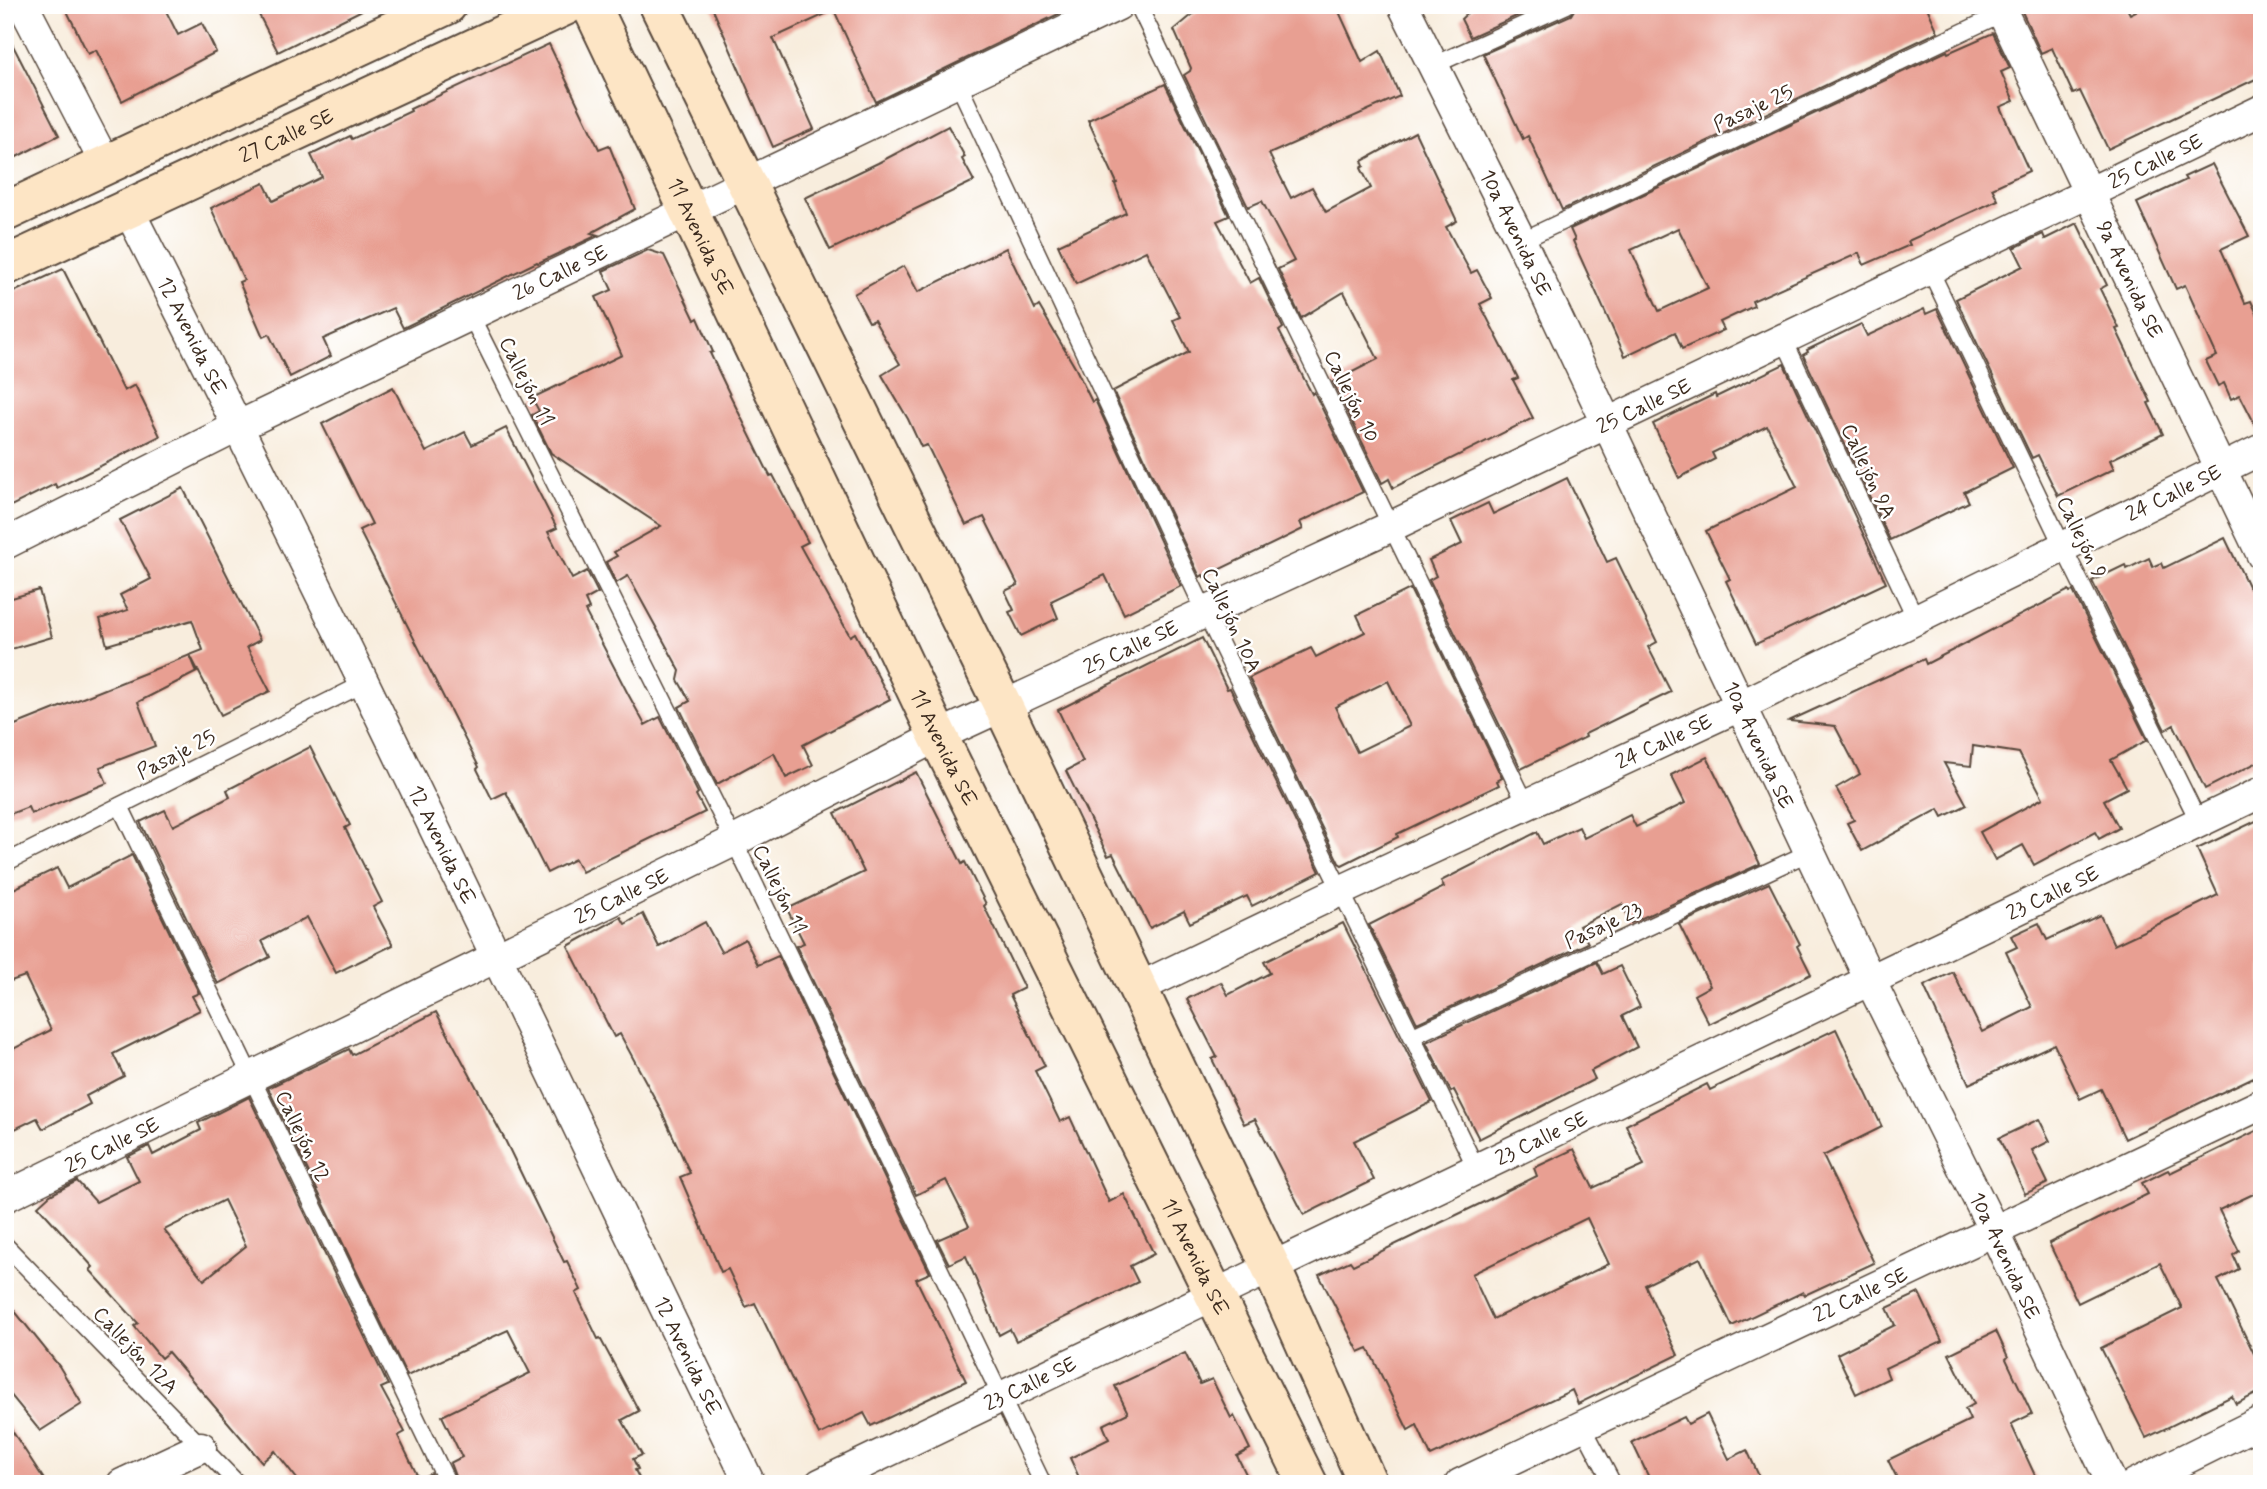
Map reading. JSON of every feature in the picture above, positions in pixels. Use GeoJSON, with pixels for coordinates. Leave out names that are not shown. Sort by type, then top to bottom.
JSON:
{"type":"FeatureCollection","features":[{"type":"Feature","properties":{"kind":"street"},"geometry":{"type":"LineString","coordinates":[[23,5],[106,164]]}},
{"type":"Feature","properties":{"kind":"street"},"geometry":{"type":"LineString","coordinates":[[5,212],[447,5]]}},
{"type":"Feature","properties":{"kind":"street","name":"27 Calle SE"},"geometry":{"type":"LineString","coordinates":[[5,266],[567,5]]}},
{"type":"Feature","properties":{"kind":"street","name":"11 Avenida SE"},"geometry":{"type":"LineString","coordinates":[[591,5],[938,736],[1308,1484]]}},
{"type":"Feature","properties":{"kind":"street"},"geometry":{"type":"LineString","coordinates":[[660,5],[745,184],[1003,706],[1271,1267],[1368,1484]]}},
{"type":"Feature","properties":{"kind":"street","name":"26 Calle SE"},"geometry":{"type":"LineString","coordinates":[[5,544],[239,426],[1118,5]]}},
{"type":"Feature","properties":{"kind":"street","name":"10a Avenida SE"},"geometry":{"type":"LineString","coordinates":[[1403,5],[1521,241],[1870,980],[1994,1231],[2112,1484]]}},
{"type":"Feature","properties":{"kind":"street","name":"9a Avenida SE"},"geometry":{"type":"LineString","coordinates":[[2001,9],[2262,555]]}},
{"type":"Feature","properties":{"kind":"street","name":"25 Calle SE"},"geometry":{"type":"LineString","coordinates":[[5,1197],[734,841],[938,736],[1392,526],[2262,110]]}},
{"type":"Feature","properties":{"kind":"street","name":"12 Avenida SE"},"geometry":{"type":"LineString","coordinates":[[128,209],[239,426],[365,683],[750,1484]]}},
{"type":"Feature","properties":{"kind":"street","name":"24 Calle SE"},"geometry":{"type":"LineString","coordinates":[[1136,989],[1340,891],[1742,705],[2262,449]]}},
{"type":"Feature","properties":{"kind":"street","name":"23 Calle SE"},"geometry":{"type":"LineString","coordinates":[[820,1484],[2262,792]]}},
{"type":"Feature","properties":{"kind":"street","name":"22 Calle SE"},"geometry":{"type":"LineString","coordinates":[[1460,1484],[2262,1104]]}},
{"type":"Feature","properties":{"kind":"street"},"geometry":{"type":"LineString","coordinates":[[2135,1484],[2262,1421]]}},
{"type":"Feature","properties":{"kind":"street"},"geometry":{"type":"LineString","coordinates":[[122,1484],[201,1447]]}},
{"type":"Feature","properties":{"kind":"lane","name":"Callejón 10"},"geometry":{"type":"LineString","coordinates":[[1138,5],[1527,806]]}},
{"type":"Feature","properties":{"kind":"lane"},"geometry":{"type":"LineString","coordinates":[[1432,66],[1567,5]]}},
{"type":"Feature","properties":{"kind":"lane","name":"Pasaje 25"},"geometry":{"type":"LineString","coordinates":[[1521,241],[2001,9]]}},
{"type":"Feature","properties":{"kind":"lane","name":"Callejón 10A"},"geometry":{"type":"LineString","coordinates":[[958,83],[1205,612],[1477,1170]]}},
{"type":"Feature","properties":{"kind":"lane","name":"Callejón 9"},"geometry":{"type":"LineString","coordinates":[[1930,270],[2199,821]]}},
{"type":"Feature","properties":{"kind":"lane","name":"Callejón 11"},"geometry":{"type":"LineString","coordinates":[[471,316],[734,841],[1043,1484]]}},
{"type":"Feature","properties":{"kind":"lane","name":"Callejón 9A"},"geometry":{"type":"LineString","coordinates":[[1784,340],[1916,619]]}},
{"type":"Feature","properties":{"kind":"lane","name":"Pasaje 25"},"geometry":{"type":"LineString","coordinates":[[5,863],[365,683]]}},
{"type":"Feature","properties":{"kind":"lane","name":"Callejón 12"},"geometry":{"type":"LineString","coordinates":[[120,806],[448,1484]]}},
{"type":"Feature","properties":{"kind":"lane","name":"Pasaje 23"},"geometry":{"type":"LineString","coordinates":[[1413,1037],[1810,852]]}},
{"type":"Feature","properties":{"kind":"lane","name":"Callejón 12A"},"geometry":{"type":"LineString","coordinates":[[5,1245],[238,1484]]}},
{"type":"Feature","properties":{"kind":"lane"},"geometry":{"type":"LineString","coordinates":[[1582,1426],[1613,1484]]}},
{"type":"Feature","properties":{"kind":"building"},"geometry":{"type":"Polygon","coordinates":[[[64,5],[163,5],[178,35],[202,23],[216,52],[122,101],[96,50],[88,54],[64,5]]]}},
{"type":"Feature","properties":{"kind":"building"},"geometry":{"type":"Polygon","coordinates":[[[254,5],[372,5],[278,52],[254,5]]]}},
{"type":"Feature","properties":{"kind":"building"},"geometry":{"type":"Polygon","coordinates":[[[711,5],[1077,5],[876,102],[834,10],[773,38],[814,129],[773,147],[711,5]]]}},
{"type":"Feature","properties":{"kind":"building"},"geometry":{"type":"Polygon","coordinates":[[[1204,5],[1336,5],[1362,62],[1380,51],[1400,96],[1269,154],[1291,198],[1312,187],[1326,212],[1371,188],[1361,168],[1364,166],[1362,161],[1415,132],[1457,221],[1446,227],[1471,273],[1477,270],[1492,298],[1480,304],[1518,378],[1513,380],[1533,418],[1393,488],[1389,479],[1382,483],[1333,382],[1378,359],[1344,292],[1301,318],[1278,269],[1294,261],[1262,201],[1248,207],[1184,75],[1191,68],[1174,30],[1204,5]]]}},
{"type":"Feature","properties":{"kind":"building"},"geometry":{"type":"Polygon","coordinates":[[[1476,5],[1541,5],[1470,37],[1461,19],[1476,5]]]}},
{"type":"Feature","properties":{"kind":"building"},"geometry":{"type":"Polygon","coordinates":[[[1577,5],[1926,5],[1938,32],[1562,210],[1528,136],[1523,139],[1483,54],[1571,15],[1577,5]]]}},
{"type":"Feature","properties":{"kind":"building"},"geometry":{"type":"Polygon","coordinates":[[[2019,5],[2125,5],[2130,14],[2148,5],[2262,5],[2262,76],[2108,149],[2080,91],[2073,94],[2052,48],[2041,53],[2019,5]]]}},
{"type":"Feature","properties":{"kind":"building"},"geometry":{"type":"Polygon","coordinates":[[[5,30],[59,135],[5,163],[5,30]]]}},
{"type":"Feature","properties":{"kind":"building"},"geometry":{"type":"Polygon","coordinates":[[[1993,33],[2010,68],[2001,72],[2014,101],[2000,107],[2029,171],[1992,188],[1998,200],[1908,241],[1910,245],[1864,265],[1859,253],[1752,301],[1754,306],[1720,322],[1724,330],[1682,349],[1675,332],[1625,356],[1570,229],[1947,51],[1948,53],[1993,33]],[[1678,228],[1631,250],[1659,311],[1708,288],[1678,228]]]}},
{"type":"Feature","properties":{"kind":"building"},"geometry":{"type":"Polygon","coordinates":[[[549,44],[599,149],[609,145],[635,209],[591,233],[598,235],[403,328],[393,308],[323,339],[331,356],[290,377],[269,334],[263,337],[239,282],[244,280],[211,208],[264,183],[273,201],[322,177],[311,155],[350,136],[352,139],[549,44]]]}},
{"type":"Feature","properties":{"kind":"building"},"geometry":{"type":"Polygon","coordinates":[[[1165,84],[1229,216],[1217,221],[1250,283],[1259,278],[1283,328],[1279,331],[1312,394],[1314,392],[1363,492],[1300,522],[1303,529],[1204,577],[1200,577],[1113,391],[1189,352],[1173,320],[1180,317],[1146,251],[1076,284],[1058,245],[1126,213],[1115,184],[1117,183],[1088,120],[1165,84]]]}},
{"type":"Feature","properties":{"kind":"building"},"geometry":{"type":"Polygon","coordinates":[[[948,126],[965,157],[962,159],[974,181],[830,250],[805,198],[948,126]]]}},
{"type":"Feature","properties":{"kind":"building"},"geometry":{"type":"Polygon","coordinates":[[[2212,164],[2249,236],[2221,249],[2245,303],[2251,301],[2262,324],[2262,432],[2259,432],[2240,395],[2231,399],[2224,383],[2218,386],[2206,361],[2217,356],[2185,285],[2176,289],[2137,203],[2186,180],[2184,177],[2212,164]]]}},
{"type":"Feature","properties":{"kind":"building"},"geometry":{"type":"Polygon","coordinates":[[[2077,223],[2107,285],[2100,289],[2163,434],[2110,460],[2114,469],[2058,496],[2038,455],[2032,458],[1956,299],[2023,266],[2014,248],[2043,234],[2045,239],[2077,223]]]}},
{"type":"Feature","properties":{"kind":"building"},"geometry":{"type":"Polygon","coordinates":[[[1006,248],[1035,309],[1039,306],[1092,402],[1095,400],[1181,586],[1124,614],[1105,575],[1051,601],[1058,618],[1021,636],[1009,612],[1014,610],[1005,591],[1018,585],[984,517],[966,525],[927,445],[921,447],[882,375],[900,364],[874,320],[869,322],[854,294],[904,266],[918,292],[1006,248]]]}},
{"type":"Feature","properties":{"kind":"building"},"geometry":{"type":"Polygon","coordinates":[[[648,250],[664,255],[695,320],[698,318],[713,352],[710,353],[730,395],[770,476],[773,475],[808,542],[800,546],[850,636],[855,633],[890,699],[803,745],[813,765],[786,778],[774,753],[717,784],[679,707],[690,701],[678,680],[680,671],[628,576],[616,583],[606,562],[617,556],[614,552],[661,526],[551,453],[532,415],[539,411],[532,398],[622,355],[596,297],[612,290],[603,271],[648,250]]]}},
{"type":"Feature","properties":{"kind":"building"},"geometry":{"type":"Polygon","coordinates":[[[63,269],[124,391],[135,385],[160,436],[57,488],[55,484],[5,509],[5,296],[63,269]]]}},
{"type":"Feature","properties":{"kind":"building"},"geometry":{"type":"Polygon","coordinates":[[[1924,309],[1926,314],[1937,309],[2013,468],[1964,492],[1969,502],[1890,540],[1803,355],[1807,350],[1861,324],[1867,336],[1924,309]]]}},
{"type":"Feature","properties":{"kind":"building"},"geometry":{"type":"Polygon","coordinates":[[[1784,364],[1886,583],[1756,644],[1726,581],[1730,579],[1706,531],[1797,487],[1767,426],[1712,453],[1715,459],[1679,478],[1653,424],[1784,364]]]}},
{"type":"Feature","properties":{"kind":"building"},"geometry":{"type":"Polygon","coordinates":[[[393,387],[426,452],[465,432],[472,445],[506,428],[557,528],[548,532],[572,579],[587,571],[598,593],[585,600],[589,609],[585,611],[628,694],[645,725],[660,717],[705,812],[582,872],[575,859],[547,873],[506,792],[492,799],[477,769],[479,767],[359,530],[372,524],[322,424],[393,387]]]}},
{"type":"Feature","properties":{"kind":"building"},"geometry":{"type":"Polygon","coordinates":[[[1567,478],[1607,562],[1616,558],[1657,642],[1648,647],[1671,692],[1521,769],[1429,580],[1436,576],[1429,560],[1462,544],[1451,521],[1488,503],[1493,514],[1567,478]]]}},
{"type":"Feature","properties":{"kind":"building"},"geometry":{"type":"Polygon","coordinates":[[[183,488],[260,640],[247,647],[270,691],[221,715],[190,655],[203,650],[192,620],[107,645],[100,619],[128,610],[120,595],[151,579],[120,520],[183,488]]]}},
{"type":"Feature","properties":{"kind":"building"},"geometry":{"type":"Polygon","coordinates":[[[2225,538],[2249,588],[2252,586],[2262,606],[2262,760],[2205,789],[2174,725],[2165,730],[2092,581],[2125,565],[2127,569],[2149,558],[2153,567],[2162,563],[2164,568],[2225,538]]]}},
{"type":"Feature","properties":{"kind":"building"},"geometry":{"type":"Polygon","coordinates":[[[1410,589],[1502,778],[1497,781],[1499,785],[1397,834],[1398,837],[1342,865],[1249,678],[1311,648],[1316,657],[1365,632],[1357,615],[1410,589]],[[1388,681],[1335,707],[1357,752],[1410,726],[1388,681]]]}},
{"type":"Feature","properties":{"kind":"building"},"geometry":{"type":"Polygon","coordinates":[[[39,590],[52,637],[5,651],[5,600],[39,590]]]}},
{"type":"Feature","properties":{"kind":"building"},"geometry":{"type":"Polygon","coordinates":[[[2069,590],[2073,591],[2147,740],[2111,760],[2127,788],[2104,800],[2119,828],[2099,839],[2095,832],[2034,865],[2023,845],[1995,860],[1980,832],[2043,798],[2019,753],[1973,746],[1971,766],[1944,763],[1967,805],[1943,817],[1939,809],[1862,851],[1847,823],[1854,820],[1836,788],[1860,774],[1835,726],[1789,721],[1924,659],[1926,664],[2069,590]]]}},
{"type":"Feature","properties":{"kind":"building"},"geometry":{"type":"Polygon","coordinates":[[[1202,638],[1227,689],[1230,688],[1320,872],[1252,906],[1247,896],[1190,923],[1184,911],[1150,928],[1113,854],[1108,856],[1066,771],[1083,762],[1058,710],[1202,638]]]}},
{"type":"Feature","properties":{"kind":"building"},"geometry":{"type":"Polygon","coordinates":[[[190,655],[197,672],[138,702],[155,746],[100,767],[107,783],[31,814],[28,807],[5,816],[5,729],[190,655]]]}},
{"type":"Feature","properties":{"kind":"building"},"geometry":{"type":"Polygon","coordinates":[[[310,747],[350,825],[345,828],[382,902],[373,907],[393,945],[336,973],[307,917],[262,941],[270,957],[218,984],[140,822],[165,810],[173,826],[230,797],[227,790],[310,747]]]}},
{"type":"Feature","properties":{"kind":"building"},"geometry":{"type":"Polygon","coordinates":[[[1707,757],[1760,864],[1631,923],[1622,904],[1579,926],[1588,943],[1417,1023],[1369,925],[1444,887],[1441,881],[1537,832],[1543,844],[1579,827],[1584,838],[1630,815],[1636,827],[1685,803],[1671,775],[1707,757]]]}},
{"type":"Feature","properties":{"kind":"building"},"geometry":{"type":"Polygon","coordinates":[[[916,772],[962,864],[965,862],[986,904],[984,906],[1024,988],[1010,995],[1045,1066],[1035,1071],[1060,1122],[1070,1117],[1109,1202],[1124,1194],[1154,1254],[1130,1266],[1138,1282],[1016,1341],[1010,1329],[999,1335],[966,1256],[949,1264],[937,1240],[969,1226],[946,1180],[916,1195],[796,946],[804,943],[787,909],[864,872],[835,813],[916,772]]]}},
{"type":"Feature","properties":{"kind":"building"},"geometry":{"type":"Polygon","coordinates":[[[2262,818],[2262,1073],[2125,1139],[2101,1089],[2080,1099],[2054,1044],[1969,1084],[1924,986],[1953,972],[1982,1032],[2032,1007],[2006,952],[2017,947],[2011,936],[2039,923],[2047,940],[2100,915],[2114,945],[2218,895],[2197,849],[2262,818]]]}},
{"type":"Feature","properties":{"kind":"building"},"geometry":{"type":"Polygon","coordinates":[[[132,855],[199,993],[192,996],[200,1010],[113,1054],[124,1076],[86,1096],[90,1104],[43,1129],[37,1118],[5,1134],[5,1053],[51,1030],[25,976],[5,983],[5,893],[57,868],[67,888],[132,855]]]}},
{"type":"Feature","properties":{"kind":"building"},"geometry":{"type":"Polygon","coordinates":[[[1769,883],[1800,944],[1797,946],[1811,974],[1709,1024],[1694,995],[1710,986],[1679,924],[1769,883]]]}},
{"type":"Feature","properties":{"kind":"building"},"geometry":{"type":"Polygon","coordinates":[[[643,914],[659,947],[705,922],[721,952],[745,939],[758,965],[778,956],[930,1273],[916,1279],[966,1381],[871,1426],[864,1413],[819,1435],[755,1303],[746,1307],[728,1269],[721,1272],[680,1177],[690,1173],[660,1108],[620,1034],[614,1037],[568,946],[621,917],[625,924],[643,914]]]}},
{"type":"Feature","properties":{"kind":"building"},"geometry":{"type":"Polygon","coordinates":[[[1343,923],[1432,1102],[1354,1141],[1374,1180],[1304,1215],[1255,1119],[1244,1124],[1212,1059],[1217,1057],[1187,999],[1221,982],[1228,995],[1270,973],[1264,962],[1343,923]]]}},
{"type":"Feature","properties":{"kind":"building"},"geometry":{"type":"Polygon","coordinates":[[[1597,962],[1603,974],[1620,966],[1640,1007],[1622,1016],[1637,1047],[1591,1071],[1595,1079],[1479,1139],[1426,1042],[1597,962]]]}},
{"type":"Feature","properties":{"kind":"building"},"geometry":{"type":"Polygon","coordinates":[[[436,1012],[505,1140],[564,1262],[567,1261],[581,1290],[576,1293],[598,1339],[600,1338],[639,1411],[622,1420],[642,1455],[633,1459],[642,1484],[458,1484],[450,1463],[462,1457],[442,1416],[530,1373],[508,1330],[407,1376],[268,1088],[349,1049],[352,1055],[436,1012]]]}},
{"type":"Feature","properties":{"kind":"building"},"geometry":{"type":"Polygon","coordinates":[[[1836,1029],[1882,1127],[1823,1156],[1874,1263],[1805,1295],[1803,1292],[1732,1326],[1700,1258],[1645,1285],[1678,1355],[1578,1404],[1572,1390],[1431,1456],[1417,1425],[1408,1430],[1368,1348],[1359,1352],[1319,1275],[1350,1261],[1353,1265],[1537,1176],[1534,1168],[1574,1149],[1593,1188],[1644,1165],[1626,1125],[1707,1084],[1710,1090],[1836,1029]],[[1587,1218],[1472,1274],[1493,1319],[1609,1264],[1587,1218]]]}},
{"type":"Feature","properties":{"kind":"building"},"geometry":{"type":"Polygon","coordinates":[[[249,1097],[388,1385],[381,1388],[405,1432],[398,1436],[419,1479],[431,1473],[436,1484],[301,1484],[275,1451],[262,1462],[168,1352],[161,1358],[134,1326],[138,1323],[90,1270],[93,1267],[38,1206],[50,1195],[77,1181],[96,1202],[139,1181],[127,1157],[149,1146],[153,1155],[201,1130],[198,1123],[249,1097]],[[224,1200],[164,1230],[204,1280],[246,1246],[224,1200]]]}},
{"type":"Feature","properties":{"kind":"building"},"geometry":{"type":"Polygon","coordinates":[[[2039,1119],[2050,1141],[2032,1150],[2048,1183],[2025,1194],[1999,1138],[2039,1119]]]}},
{"type":"Feature","properties":{"kind":"building"},"geometry":{"type":"Polygon","coordinates":[[[2262,1128],[2262,1190],[2219,1210],[2239,1251],[2233,1255],[2239,1269],[2218,1280],[2262,1370],[2262,1391],[2236,1404],[2232,1396],[2146,1438],[2101,1348],[2182,1308],[2160,1263],[2078,1303],[2049,1243],[2148,1194],[2142,1183],[2168,1170],[2170,1173],[2262,1128]]]}},
{"type":"Feature","properties":{"kind":"building"},"geometry":{"type":"Polygon","coordinates":[[[1919,1293],[1942,1341],[1885,1368],[1889,1378],[1856,1394],[1837,1354],[1895,1325],[1887,1308],[1919,1293]]]}},
{"type":"Feature","properties":{"kind":"building"},"geometry":{"type":"Polygon","coordinates":[[[5,1299],[59,1366],[82,1404],[40,1431],[5,1388],[5,1299]]]}},
{"type":"Feature","properties":{"kind":"building"},"geometry":{"type":"Polygon","coordinates":[[[1996,1331],[2032,1414],[2011,1424],[2039,1484],[1900,1484],[1888,1460],[1970,1420],[1965,1409],[1974,1404],[1949,1354],[1996,1331]]]}},
{"type":"Feature","properties":{"kind":"building"},"geometry":{"type":"Polygon","coordinates":[[[1185,1353],[1200,1384],[1212,1379],[1231,1418],[1234,1416],[1250,1449],[1237,1456],[1251,1484],[1082,1484],[1070,1458],[1109,1439],[1103,1425],[1128,1413],[1115,1386],[1185,1353]]]}},
{"type":"Feature","properties":{"kind":"building"},"geometry":{"type":"Polygon","coordinates":[[[1707,1414],[1729,1459],[1747,1450],[1759,1476],[1744,1484],[1652,1484],[1632,1442],[1684,1417],[1688,1424],[1707,1414]]]}},
{"type":"Feature","properties":{"kind":"building"},"geometry":{"type":"Polygon","coordinates":[[[5,1420],[47,1484],[5,1484],[5,1420]]]}}]}
